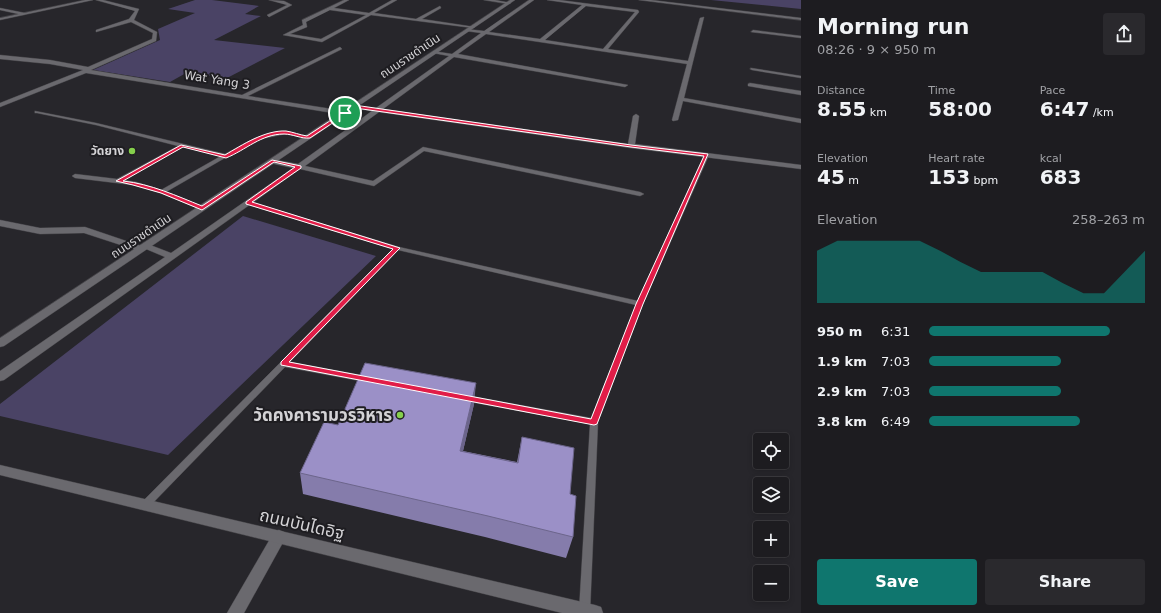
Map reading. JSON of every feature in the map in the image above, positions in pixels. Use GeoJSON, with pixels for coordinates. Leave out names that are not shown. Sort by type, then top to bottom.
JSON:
{"type":"FeatureCollection","features":[{"type":"Feature","properties":{"kind":"street"},"geometry":{"type":"LineString","coordinates":[[0,19],[91,0]]}},
{"type":"Feature","properties":{"kind":"street"},"geometry":{"type":"LineString","coordinates":[[98,0],[138,10],[131,20],[98,31]]}},
{"type":"Feature","properties":{"kind":"street"},"geometry":{"type":"LineString","coordinates":[[268,16],[290,5],[286,1],[271,0]]}},
{"type":"Feature","properties":{"kind":"street"},"geometry":{"type":"LineString","coordinates":[[347,0],[304,21],[305,26],[284,35],[322,41],[395,0]]}},
{"type":"Feature","properties":{"kind":"street"},"geometry":{"type":"LineString","coordinates":[[486,0],[511,2]]}},
{"type":"Feature","properties":{"kind":"street"},"geometry":{"type":"LineString","coordinates":[[0,377],[299,167],[532,0]]}},
{"type":"Feature","properties":{"kind":"street"},"geometry":{"type":"LineString","coordinates":[[548,0],[638,11],[605,50]]}},
{"type":"Feature","properties":{"kind":"street"},"geometry":{"type":"LineString","coordinates":[[641,0],[801,19]]}},
{"type":"Feature","properties":{"kind":"street","name":"ถนนราชดำเนิน"},"geometry":{"type":"LineString","coordinates":[[0,343],[511,2]]}},
{"type":"Feature","properties":{"kind":"street"},"geometry":{"type":"LineString","coordinates":[[541,41],[585,5]]}},
{"type":"Feature","properties":{"kind":"street"},"geometry":{"type":"LineString","coordinates":[[417,20],[440,7]]}},
{"type":"Feature","properties":{"kind":"street"},"geometry":{"type":"LineString","coordinates":[[0,9],[23,14]]}},
{"type":"Feature","properties":{"kind":"street"},"geometry":{"type":"LineString","coordinates":[[330,9],[417,20],[470,29],[484,33],[690,63]]}},
{"type":"Feature","properties":{"kind":"street"},"geometry":{"type":"LineString","coordinates":[[495,12],[511,14]]}},
{"type":"Feature","properties":{"kind":"street"},"geometry":{"type":"LineString","coordinates":[[675,120],[702,18]]}},
{"type":"Feature","properties":{"kind":"street"},"geometry":{"type":"LineString","coordinates":[[0,105],[10,98],[86,70],[154,40],[155,32],[131,20]]}},
{"type":"Feature","properties":{"kind":"street"},"geometry":{"type":"LineString","coordinates":[[753,31],[801,38]]}},
{"type":"Feature","properties":{"kind":"street"},"geometry":{"type":"LineString","coordinates":[[245,96],[340,48]]}},
{"type":"Feature","properties":{"kind":"street"},"geometry":{"type":"LineString","coordinates":[[435,52],[625,84]]}},
{"type":"Feature","properties":{"kind":"street","name":"Wat Yang 3"},"geometry":{"type":"LineString","coordinates":[[0,57],[50,62],[86,70],[345,113]]}},
{"type":"Feature","properties":{"kind":"street"},"geometry":{"type":"LineString","coordinates":[[750,85],[801,93]]}},
{"type":"Feature","properties":{"kind":"street"},"geometry":{"type":"LineString","coordinates":[[681,99],[801,121]]}},
{"type":"Feature","properties":{"kind":"street"},"geometry":{"type":"LineString","coordinates":[[354,106],[631,146],[801,167]]}},
{"type":"Feature","properties":{"kind":"street"},"geometry":{"type":"LineString","coordinates":[[631,146],[636,116]]}},
{"type":"Feature","properties":{"kind":"street"},"geometry":{"type":"LineString","coordinates":[[273,161],[374,184],[423,149],[640,194]]}},
{"type":"Feature","properties":{"kind":"street"},"geometry":{"type":"LineString","coordinates":[[0,223],[40,231],[85,230],[172,256]]}},
{"type":"Feature","properties":{"kind":"street","name":"ถนนบันไดอิฐ"},"geometry":{"type":"LineString","coordinates":[[1,472],[590,612]]}},
{"type":"Feature","properties":{"kind":"street"},"geometry":{"type":"LineString","coordinates":[[235,613],[279,537]]}},
{"type":"Feature","properties":{"kind":"lane"},"geometry":{"type":"LineString","coordinates":[[752,69],[801,77]]}},
{"type":"Feature","properties":{"kind":"lane"},"geometry":{"type":"LineString","coordinates":[[37,112],[96,124],[226,156]]}},
{"type":"Feature","properties":{"kind":"lane"},"geometry":{"type":"LineString","coordinates":[[162,192],[255,139],[285,132],[308,138]]}},
{"type":"Feature","properties":{"kind":"lane"},"geometry":{"type":"LineString","coordinates":[[118,181],[183,146]]}},
{"type":"Feature","properties":{"kind":"lane"},"geometry":{"type":"LineString","coordinates":[[590,612],[594,422],[640,304],[707,155]]}},
{"type":"Feature","properties":{"kind":"lane"},"geometry":{"type":"LineString","coordinates":[[75,176],[134,183],[162,192],[202,208]]}},
{"type":"Feature","properties":{"kind":"lane"},"geometry":{"type":"LineString","coordinates":[[248,203],[397,248],[640,304]]}},
{"type":"Feature","properties":{"kind":"lane"},"geometry":{"type":"LineString","coordinates":[[145,505],[397,248]]}},
{"type":"Feature","properties":{"kind":"lane"},"geometry":{"type":"LineString","coordinates":[[284,364],[377,381]]}},
{"type":"Feature","properties":{"kind":"lane"},"geometry":{"type":"LineString","coordinates":[[454,396],[594,422]]}},
{"type":"Feature","properties":{"kind":"shaded area"},"geometry":{"type":"Polygon","coordinates":[[[195,0],[212,0],[259,6],[245,14],[261,16],[214,40],[285,48],[227,78],[186,73],[170,82],[93,70],[160,40],[158,29],[195,13],[168,9],[195,0]]]}},
{"type":"Feature","properties":{"kind":"shaded area"},"geometry":{"type":"Polygon","coordinates":[[[711,0],[801,0],[801,9],[711,0]]]}},
{"type":"Feature","properties":{"kind":"shaded area"},"geometry":{"type":"Polygon","coordinates":[[[243,216],[376,256],[168,455],[0,416],[0,404],[243,216]]]}},
{"type":"Feature","properties":{"kind":"building"},"geometry":{"type":"Polygon","coordinates":[[[365,363],[476,383],[460,451],[518,463],[522,437],[574,448],[570,494],[576,496],[573,537],[300,473],[324,422],[338,425],[365,363]]]}},
{"type":"Feature","properties":{"kind":"place","name":"วัดยาง"},"geometry":{"type":"Point","coordinates":[132,151]}},
{"type":"Feature","properties":{"kind":"place","name":"วัดคงคารามวรวิหาร"},"geometry":{"type":"Point","coordinates":[400,415]}},
{"type":"Feature","properties":{"kind":"route"},"geometry":{"type":"LineString","coordinates":[[354,106],[631,146],[707,155],[640,304],[594,422],[284,364],[397,248],[248,203],[299,167],[273,161],[202,208],[162,192],[134,183],[118,181],[183,146],[226,156],[255,139],[274,134],[285,132],[308,138],[345,113],[354,106]]}}]}
